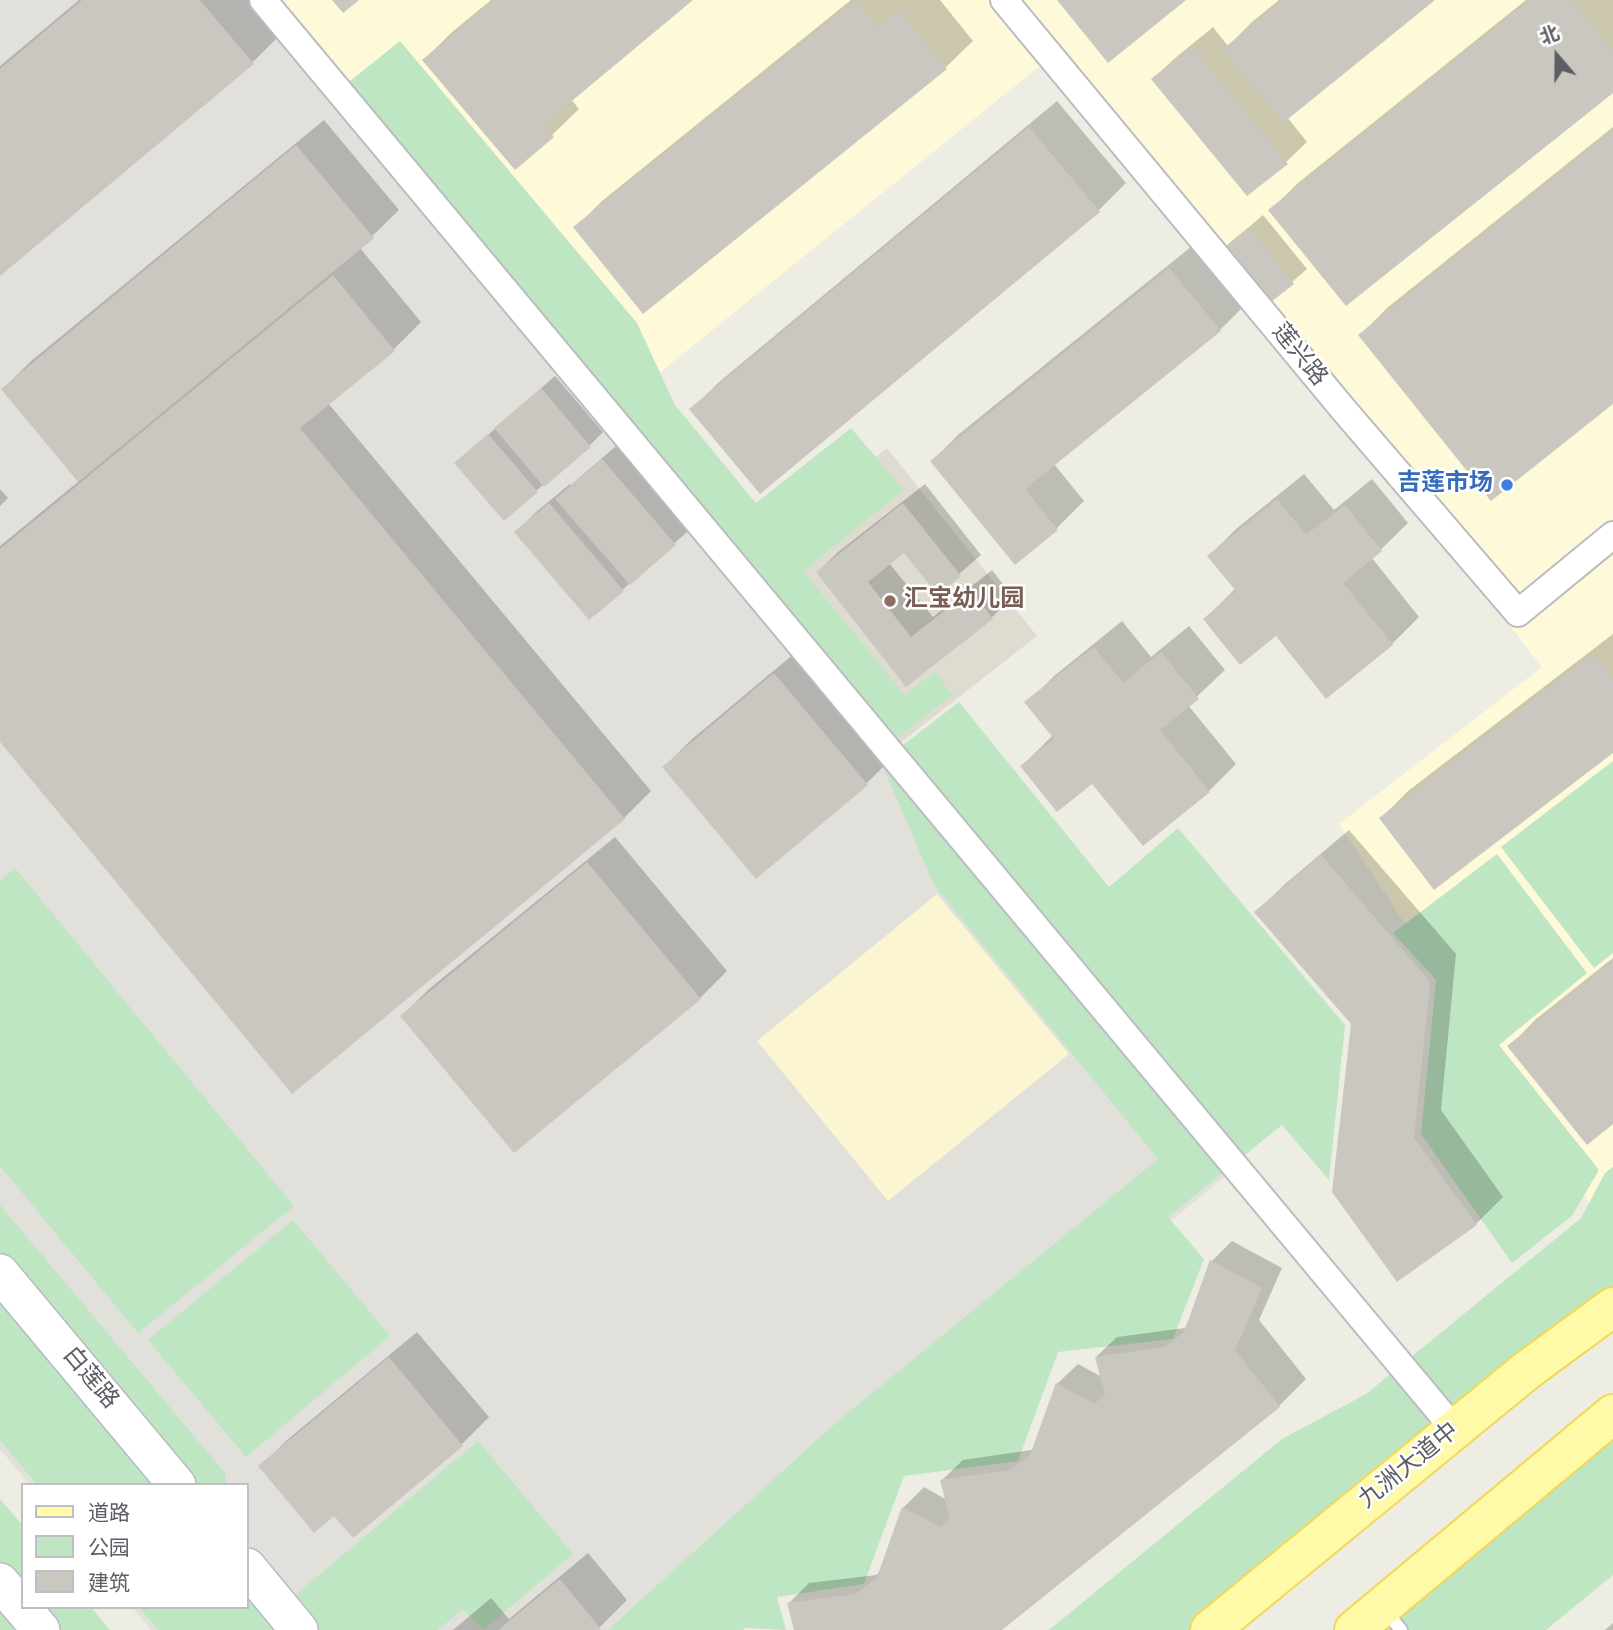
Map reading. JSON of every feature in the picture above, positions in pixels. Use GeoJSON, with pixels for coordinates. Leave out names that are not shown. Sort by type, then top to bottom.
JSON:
{"type":"FeatureCollection","features":[{"type":"Feature","properties":{"kind":"main road","name":"白莲路"},"geometry":{"type":"LineString","coordinates":[[0,1273],[175,1483]]}},
{"type":"Feature","properties":{"kind":"main road","name":"九洲大道中"},"geometry":{"type":"LineString","coordinates":[[1210,1630],[1525,1371],[1613,1307]]}},
{"type":"Feature","properties":{"kind":"main road"},"geometry":{"type":"LineString","coordinates":[[1379,1622],[1613,1414]]}},
{"type":"Feature","properties":{"kind":"main road"},"geometry":{"type":"LineString","coordinates":[[248,1568],[299,1630]]}},
{"type":"Feature","properties":{"kind":"main road"},"geometry":{"type":"LineString","coordinates":[[0,1581],[21,1606]]}},
{"type":"Feature","properties":{"kind":"main road"},"geometry":{"type":"LineString","coordinates":[[23,1609],[41,1630]]}},
{"type":"Feature","properties":{"kind":"street"},"geometry":{"type":"LineString","coordinates":[[263,0],[1455,1430]]}},
{"type":"Feature","properties":{"kind":"street","name":"莲兴路"},"geometry":{"type":"LineString","coordinates":[[1004,0],[1329,393],[1518,613],[1613,535]]}},
{"type":"Feature","properties":{"kind":"shaded area"},"geometry":{"type":"Polygon","coordinates":[[[0,0],[265,0],[1243,1161],[681,1630],[151,1630],[134,1609],[248,1609],[248,1483],[28,1483],[0,1449],[0,0]]]}},
{"type":"Feature","properties":{"kind":"shaded area"},"geometry":{"type":"Polygon","coordinates":[[[265,0],[1004,0],[1051,57],[612,411],[265,0]]]}},
{"type":"Feature","properties":{"kind":"shaded area"},"geometry":{"type":"Polygon","coordinates":[[[1005,0],[1613,0],[1613,1238],[1339,824],[1542,667],[1301,358],[1005,0]]]}},
{"type":"Feature","properties":{"kind":"shaded area","name":"汇宝幼儿园"},"geometry":{"type":"Polygon","coordinates":[[[887,448],[1037,636],[895,747],[742,566],[887,448]]]}},
{"type":"Feature","properties":{"kind":"green space"},"geometry":{"type":"Polygon","coordinates":[[[400,41],[637,323],[675,405],[756,503],[851,428],[904,490],[803,571],[905,695],[935,672],[953,695],[876,754],[334,94],[400,41]]]}},
{"type":"Feature","properties":{"kind":"green space"},"geometry":{"type":"Polygon","coordinates":[[[959,702],[1109,887],[1178,828],[1345,1025],[1329,1180],[1282,1125],[1168,1217],[1204,1259],[1173,1339],[1058,1352],[1018,1461],[904,1476],[864,1584],[777,1597],[786,1630],[608,1630],[838,1421],[1158,1159],[934,885],[881,762],[959,702]]]}},
{"type":"Feature","properties":{"kind":"green space"},"geometry":{"type":"Polygon","coordinates":[[[1613,761],[1613,953],[1594,968],[1501,847],[1613,761]]]}},
{"type":"Feature","properties":{"kind":"green space"},"geometry":{"type":"Polygon","coordinates":[[[1497,854],[1587,973],[1499,1045],[1599,1170],[1572,1216],[1512,1263],[1421,1134],[1436,980],[1393,933],[1497,854]]]}},
{"type":"Feature","properties":{"kind":"green space"},"geometry":{"type":"Polygon","coordinates":[[[15,868],[294,1206],[138,1333],[0,1166],[0,881],[15,868]]]}},
{"type":"Feature","properties":{"kind":"green space"},"geometry":{"type":"Polygon","coordinates":[[[1613,1167],[1613,1312],[1227,1630],[1049,1630],[1282,1439],[1366,1394],[1581,1218],[1605,1173],[1613,1167]]]}},
{"type":"Feature","properties":{"kind":"green space"},"geometry":{"type":"Polygon","coordinates":[[[0,1205],[225,1473],[227,1483],[35,1483],[0,1440],[0,1205]]]}},
{"type":"Feature","properties":{"kind":"green space"},"geometry":{"type":"Polygon","coordinates":[[[293,1220],[390,1336],[246,1457],[148,1340],[293,1220]]]}},
{"type":"Feature","properties":{"kind":"green space"},"geometry":{"type":"Polygon","coordinates":[[[1613,1422],[1613,1575],[1546,1630],[1356,1630],[1613,1422]]]}},
{"type":"Feature","properties":{"kind":"green space"},"geometry":{"type":"Polygon","coordinates":[[[478,1441],[573,1554],[483,1630],[463,1609],[438,1630],[311,1630],[287,1602],[478,1441]]]}},
{"type":"Feature","properties":{"kind":"green space"},"geometry":{"type":"Polygon","coordinates":[[[0,1499],[21,1524],[21,1609],[93,1609],[110,1630],[0,1630],[0,1499]]]}},
{"type":"Feature","properties":{"kind":"green space"},"geometry":{"type":"Polygon","coordinates":[[[248,1568],[285,1630],[158,1630],[141,1609],[248,1609],[248,1568]]]}},
{"type":"Feature","properties":{"kind":"sand"},"geometry":{"type":"Polygon","coordinates":[[[937,894],[1069,1054],[888,1201],[757,1041],[937,894]]]}},
{"type":"Feature","properties":{"kind":"building"},"geometry":{"type":"Polygon","coordinates":[[[82,0],[200,0],[254,64],[0,276],[0,69],[82,0]]]}},
{"type":"Feature","properties":{"kind":"building"},"geometry":{"type":"Polygon","coordinates":[[[332,0],[359,0],[343,13],[332,0]]]}},
{"type":"Feature","properties":{"kind":"building"},"geometry":{"type":"Polygon","coordinates":[[[494,0],[693,0],[543,125],[554,137],[515,170],[422,60],[494,0]]]}},
{"type":"Feature","properties":{"kind":"building"},"geometry":{"type":"Polygon","coordinates":[[[856,0],[878,27],[899,10],[947,69],[643,314],[573,227],[856,0]]]}},
{"type":"Feature","properties":{"kind":"building"},"geometry":{"type":"Polygon","coordinates":[[[1057,0],[1186,0],[1108,63],[1057,0]]]}},
{"type":"Feature","properties":{"kind":"building"},"geometry":{"type":"Polygon","coordinates":[[[1283,0],[1435,0],[1283,123],[1223,49],[1283,0]]]}},
{"type":"Feature","properties":{"kind":"building"},"geometry":{"type":"Polygon","coordinates":[[[1530,0],[1572,0],[1613,51],[1613,93],[1346,306],[1268,210],[1530,0]]]}},
{"type":"Feature","properties":{"kind":"building"},"geometry":{"type":"Polygon","coordinates":[[[1192,46],[1288,164],[1247,196],[1151,79],[1192,46]]]}},
{"type":"Feature","properties":{"kind":"building"},"geometry":{"type":"Polygon","coordinates":[[[1029,127],[1100,212],[760,494],[689,409],[1029,127]]]}},
{"type":"Feature","properties":{"kind":"building"},"geometry":{"type":"Polygon","coordinates":[[[1613,130],[1613,404],[1491,501],[1358,335],[1613,130]]]}},
{"type":"Feature","properties":{"kind":"building"},"geometry":{"type":"Polygon","coordinates":[[[296,145],[374,238],[78,482],[1,389],[296,145]]]}},
{"type":"Feature","properties":{"kind":"building"},"geometry":{"type":"Polygon","coordinates":[[[1249,227],[1294,284],[1267,305],[1222,249],[1249,227]]]}},
{"type":"Feature","properties":{"kind":"building"},"geometry":{"type":"Polygon","coordinates":[[[1169,268],[1221,331],[1025,489],[1058,530],[1015,565],[930,461],[1169,268]]]}},
{"type":"Feature","properties":{"kind":"building"},"geometry":{"type":"Polygon","coordinates":[[[333,275],[395,351],[300,428],[625,819],[292,1094],[0,742],[0,549],[333,275]]]}},
{"type":"Feature","properties":{"kind":"building"},"geometry":{"type":"Polygon","coordinates":[[[541,388],[591,447],[544,487],[494,428],[541,388]]]}},
{"type":"Feature","properties":{"kind":"building"},"geometry":{"type":"Polygon","coordinates":[[[488,434],[538,492],[504,521],[454,463],[488,434]]]}},
{"type":"Feature","properties":{"kind":"building"},"geometry":{"type":"Polygon","coordinates":[[[602,459],[676,545],[630,585],[555,499],[602,459]]]}},
{"type":"Feature","properties":{"kind":"building"},"geometry":{"type":"Polygon","coordinates":[[[1277,499],[1306,535],[1345,505],[1382,551],[1343,583],[1393,645],[1326,699],[1276,636],[1240,665],[1203,619],[1236,591],[1207,556],[1277,499]]]}},
{"type":"Feature","properties":{"kind":"building"},"geometry":{"type":"Polygon","coordinates":[[[549,503],[624,591],[589,620],[514,532],[549,503]]]}},
{"type":"Feature","properties":{"kind":"building"},"geometry":{"type":"Polygon","coordinates":[[[903,503],[961,576],[938,595],[904,553],[868,582],[911,637],[971,590],[993,619],[906,687],[816,572],[903,503]]]}},
{"type":"Feature","properties":{"kind":"building"},"geometry":{"type":"Polygon","coordinates":[[[1094,647],[1123,683],[1161,652],[1199,699],[1160,730],[1210,792],[1143,846],[1092,784],[1057,812],[1020,766],[1054,739],[1024,702],[1094,647]]]}},
{"type":"Feature","properties":{"kind":"building"},"geometry":{"type":"Polygon","coordinates":[[[1593,654],[1613,680],[1613,753],[1434,890],[1379,818],[1593,654]]]}},
{"type":"Feature","properties":{"kind":"building"},"geometry":{"type":"Polygon","coordinates":[[[774,673],[868,785],[756,879],[662,767],[774,673]]]}},
{"type":"Feature","properties":{"kind":"building"},"geometry":{"type":"Polygon","coordinates":[[[1321,855],[1430,982],[1414,1138],[1477,1225],[1397,1282],[1332,1192],[1351,1024],[1254,912],[1321,855]]]}},
{"type":"Feature","properties":{"kind":"building"},"geometry":{"type":"Polygon","coordinates":[[[587,862],[701,999],[514,1153],[400,1016],[587,862]]]}},
{"type":"Feature","properties":{"kind":"building"},"geometry":{"type":"Polygon","coordinates":[[[1613,961],[1613,1124],[1587,1145],[1507,1046],[1613,961]]]}},
{"type":"Feature","properties":{"kind":"building"},"geometry":{"type":"Polygon","coordinates":[[[1210,1260],[1262,1288],[1235,1350],[1280,1407],[1002,1630],[794,1630],[787,1603],[856,1594],[877,1577],[902,1507],[940,1527],[950,1519],[940,1480],[1011,1470],[1030,1455],[1056,1383],[1094,1404],[1105,1395],[1095,1357],[1165,1347],[1184,1332],[1210,1260]]]}},
{"type":"Feature","properties":{"kind":"building"},"geometry":{"type":"Polygon","coordinates":[[[389,1357],[463,1446],[353,1538],[334,1516],[314,1533],[258,1466],[389,1357]]]}},
{"type":"Feature","properties":{"kind":"building"},"geometry":{"type":"Polygon","coordinates":[[[560,1579],[601,1629],[498,1630],[560,1579]]]}},
{"type":"Feature","properties":{"kind":"place","name":"吉莲市场"},"geometry":{"type":"Point","coordinates":[1507,485]}},
{"type":"Feature","properties":{"kind":"place","name":"汇宝幼儿园"},"geometry":{"type":"Point","coordinates":[890,601]}}]}
